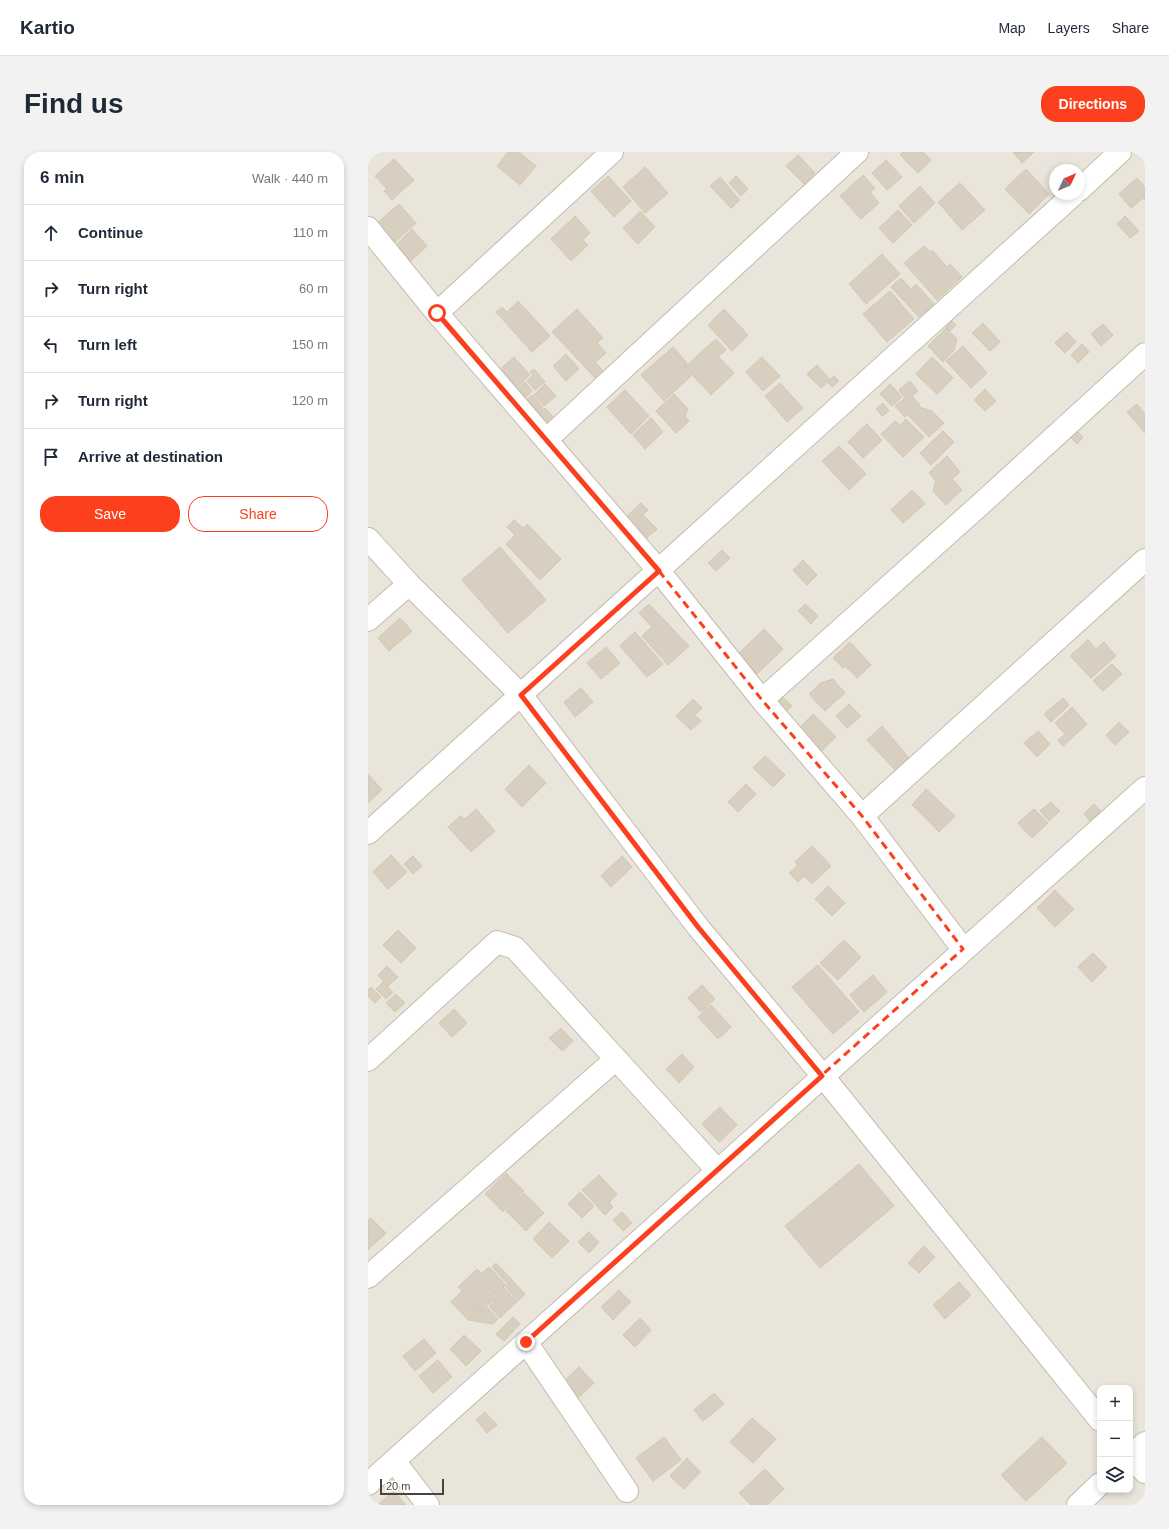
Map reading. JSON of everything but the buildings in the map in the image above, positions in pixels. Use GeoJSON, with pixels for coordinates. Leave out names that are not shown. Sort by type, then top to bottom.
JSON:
{"type":"FeatureCollection","features":[{"type":"Feature","properties":{"kind":"street"},"geometry":{"type":"LineString","coordinates":[[437,313],[612,152]]}},
{"type":"Feature","properties":{"kind":"street"},"geometry":{"type":"LineString","coordinates":[[546,440],[857,152]]}},
{"type":"Feature","properties":{"kind":"street"},"geometry":{"type":"LineString","coordinates":[[1085,184],[1120,152]]}},
{"type":"Feature","properties":{"kind":"street"},"geometry":{"type":"LineString","coordinates":[[368,833],[1067,200]]}},
{"type":"Feature","properties":{"kind":"street"},"geometry":{"type":"LineString","coordinates":[[368,228],[437,313],[659,571],[762,700],[862,816],[963,949]]}},
{"type":"Feature","properties":{"kind":"street"},"geometry":{"type":"LineString","coordinates":[[762,700],[982,503],[1145,354]]}},
{"type":"Feature","properties":{"kind":"street"},"geometry":{"type":"LineString","coordinates":[[368,539],[409,584],[521,695],[698,927],[822,1076],[1097,1416]]}},
{"type":"Feature","properties":{"kind":"street"},"geometry":{"type":"LineString","coordinates":[[862,816],[1145,560]]}},
{"type":"Feature","properties":{"kind":"street"},"geometry":{"type":"LineString","coordinates":[[368,620],[409,584]]}},
{"type":"Feature","properties":{"kind":"street"},"geometry":{"type":"LineString","coordinates":[[368,1484],[963,949],[1145,788]]}},
{"type":"Feature","properties":{"kind":"street"},"geometry":{"type":"LineString","coordinates":[[368,1060],[498,942],[515,948],[717,1170]]}},
{"type":"Feature","properties":{"kind":"street"},"geometry":{"type":"LineString","coordinates":[[368,1276],[616,1059]]}},
{"type":"Feature","properties":{"kind":"street"},"geometry":{"type":"LineString","coordinates":[[526,1342],[627,1491]]}},
{"type":"Feature","properties":{"kind":"street"},"geometry":{"type":"LineString","coordinates":[[1133,1454],[1145,1443]]}},
{"type":"Feature","properties":{"kind":"street"},"geometry":{"type":"LineString","coordinates":[[394,1460],[428,1505]]}},
{"type":"Feature","properties":{"kind":"street"},"geometry":{"type":"LineString","coordinates":[[1133,1460],[1145,1472]]}},
{"type":"Feature","properties":{"kind":"street"},"geometry":{"type":"LineString","coordinates":[[1078,1505],[1097,1487]]}},
{"type":"Feature","properties":{"kind":"highlighted area"},"geometry":{"type":"Polygon","coordinates":[[[659,571],[762,700],[862,816],[963,949],[822,1075],[698,927],[521,695],[659,571]]]}},
{"type":"Feature","properties":{"kind":"shaded area"},"geometry":{"type":"Polygon","coordinates":[[[368,152],[1145,152],[1145,1505],[368,1505],[368,152]]]}},
{"type":"Feature","properties":{"kind":"route"},"geometry":{"type":"LineString","coordinates":[[437,313],[659,571],[521,695],[698,927],[822,1076],[526,1342]]}}]}
